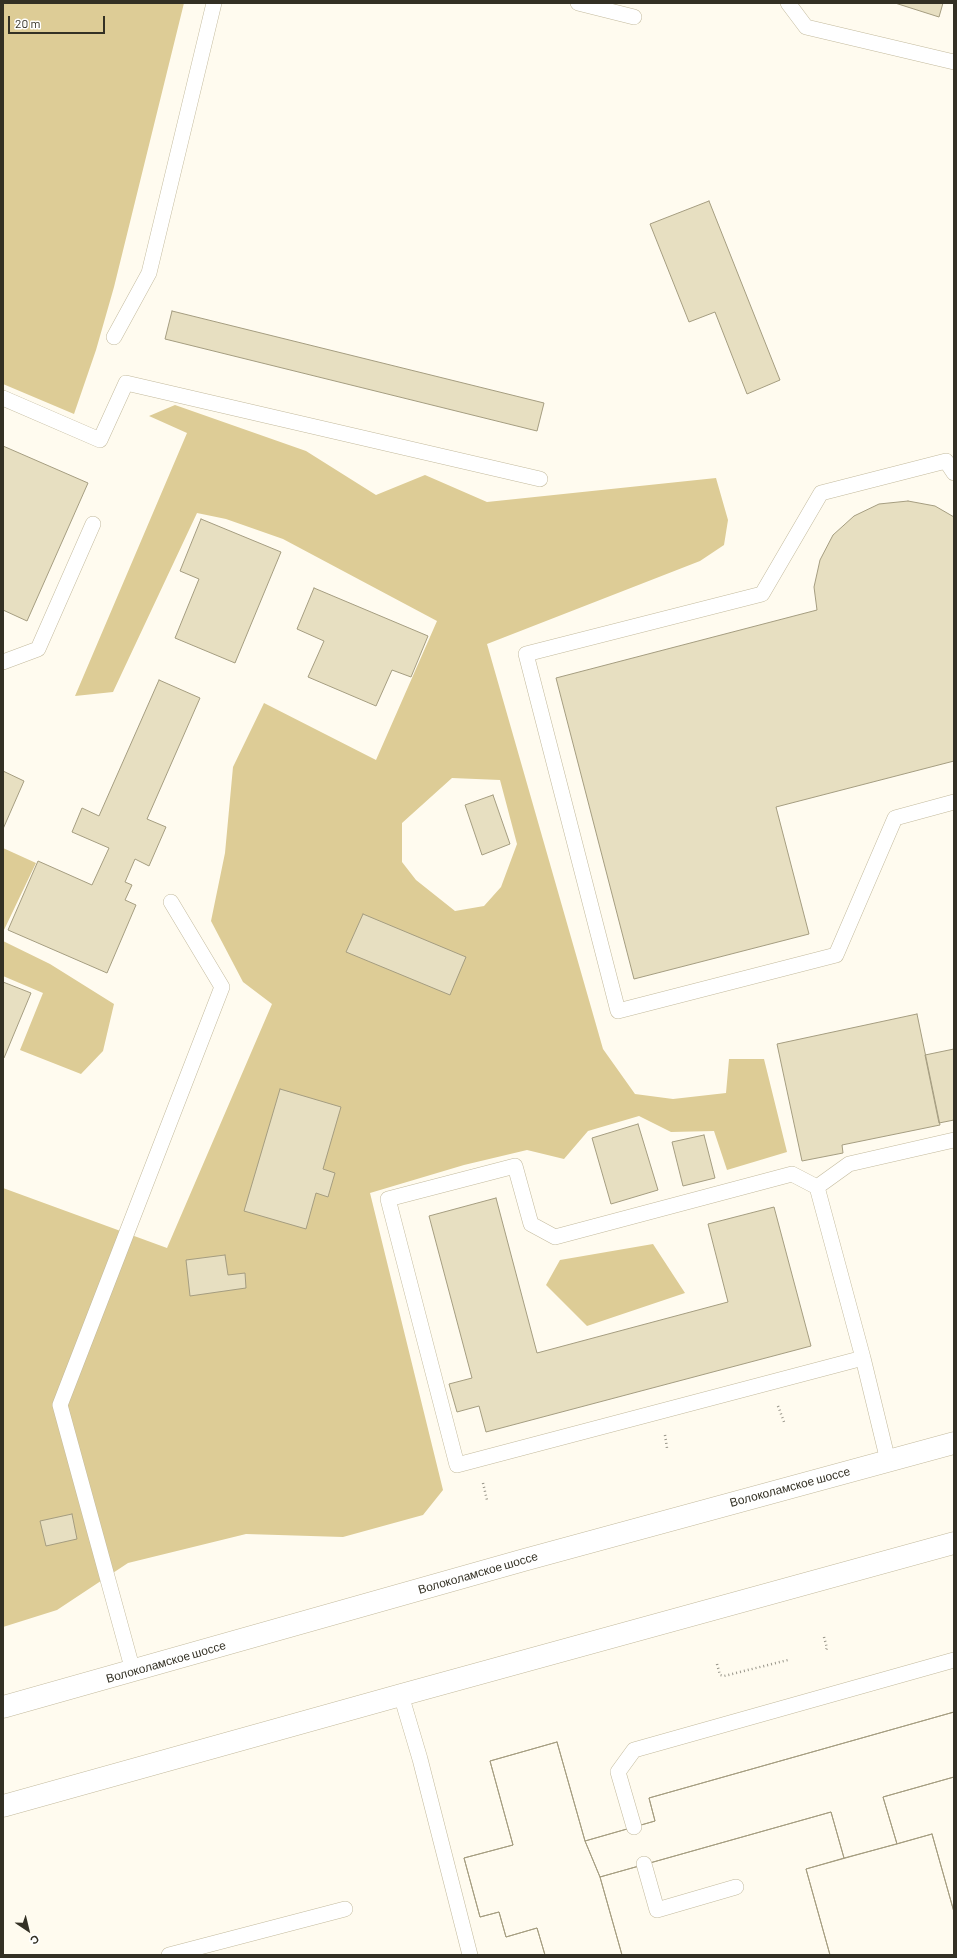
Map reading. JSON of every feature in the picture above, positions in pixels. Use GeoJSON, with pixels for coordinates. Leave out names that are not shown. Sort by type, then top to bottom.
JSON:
{"type":"FeatureCollection","features":[{"type":"Feature","properties":{"kind":"main road","name":"Волоколамское шоссе"},"geometry":{"type":"LineString","coordinates":[[3,1707],[532,1558],[954,1442]]}},
{"type":"Feature","properties":{"kind":"main road"},"geometry":{"type":"LineString","coordinates":[[3,1806],[401,1694],[954,1543]]}},
{"type":"Feature","properties":{"kind":"lane"},"geometry":{"type":"LineString","coordinates":[[114,337],[148,273],[214,3]]}},
{"type":"Feature","properties":{"kind":"lane"},"geometry":{"type":"LineString","coordinates":[[578,3],[634,17]]}},
{"type":"Feature","properties":{"kind":"lane"},"geometry":{"type":"LineString","coordinates":[[788,3],[806,27],[954,62]]}},
{"type":"Feature","properties":{"kind":"lane"},"geometry":{"type":"LineString","coordinates":[[3,398],[100,440],[126,383],[540,479]]}},
{"type":"Feature","properties":{"kind":"lane"},"geometry":{"type":"LineString","coordinates":[[954,473],[946,461],[821,493],[762,594],[526,654],[618,1012],[836,955],[895,818],[954,802]]}},
{"type":"Feature","properties":{"kind":"lane"},"geometry":{"type":"LineString","coordinates":[[3,662],[38,648],[93,524]]}},
{"type":"Feature","properties":{"kind":"lane"},"geometry":{"type":"LineString","coordinates":[[133,1671],[60,1405],[222,987],[171,902]]}},
{"type":"Feature","properties":{"kind":"lane"},"geometry":{"type":"LineString","coordinates":[[817,1187],[849,1164],[954,1140]]}},
{"type":"Feature","properties":{"kind":"lane"},"geometry":{"type":"LineString","coordinates":[[862,1358],[457,1465],[388,1199],[515,1166],[531,1224],[555,1237],[792,1174],[817,1187],[862,1358],[888,1460]]}},
{"type":"Feature","properties":{"kind":"lane"},"geometry":{"type":"LineString","coordinates":[[634,1827],[618,1772],[634,1750],[954,1660]]}},
{"type":"Feature","properties":{"kind":"lane"},"geometry":{"type":"LineString","coordinates":[[401,1694],[420,1759],[470,1955]]}},
{"type":"Feature","properties":{"kind":"lane"},"geometry":{"type":"LineString","coordinates":[[644,1864],[657,1910],[736,1887]]}},
{"type":"Feature","properties":{"kind":"lane"},"geometry":{"type":"LineString","coordinates":[[169,1955],[345,1909]]}},
{"type":"Feature","properties":{"kind":"path"},"geometry":{"type":"LineString","coordinates":[[771,1407],[780,1406],[784,1422]]}},
{"type":"Feature","properties":{"kind":"path"},"geometry":{"type":"LineString","coordinates":[[667,1448],[664,1436],[672,1433]]}},
{"type":"Feature","properties":{"kind":"path"},"geometry":{"type":"LineString","coordinates":[[824,1637],[827,1648],[826,1650]]}},
{"type":"Feature","properties":{"kind":"path"},"geometry":{"type":"LineString","coordinates":[[717,1664],[720,1674],[724,1676],[788,1660]]}},
{"type":"Feature","properties":{"kind":"shaded area"},"geometry":{"type":"Polygon","coordinates":[[[3,3],[184,3],[114,287],[96,350],[74,414],[3,384],[3,3]]]}},
{"type":"Feature","properties":{"kind":"shaded area"},"geometry":{"type":"Polygon","coordinates":[[[175,405],[306,451],[376,495],[425,475],[487,502],[716,478],[728,520],[724,545],[700,561],[487,644],[603,1049],[635,1094],[673,1099],[726,1093],[729,1059],[764,1059],[787,1152],[727,1170],[714,1131],[671,1132],[639,1116],[588,1131],[564,1159],[527,1150],[464,1165],[370,1193],[443,1490],[423,1515],[343,1537],[246,1534],[128,1563],[57,1610],[3,1627],[3,1188],[167,1248],[272,1004],[243,982],[211,921],[225,853],[233,767],[264,703],[376,760],[437,621],[283,539],[226,519],[197,513],[113,692],[75,696],[187,433],[149,416],[175,405]],[[452,778],[402,823],[402,862],[416,880],[455,911],[484,906],[501,887],[517,844],[500,780],[452,778]]]}},
{"type":"Feature","properties":{"kind":"shaded area"},"geometry":{"type":"Polygon","coordinates":[[[3,848],[36,863],[3,932],[3,848]]]}},
{"type":"Feature","properties":{"kind":"shaded area"},"geometry":{"type":"Polygon","coordinates":[[[3,941],[50,964],[114,1004],[103,1051],[81,1074],[20,1050],[43,993],[3,976],[3,941]]]}},
{"type":"Feature","properties":{"kind":"shaded area"},"geometry":{"type":"Polygon","coordinates":[[[653,1244],[685,1293],[587,1326],[546,1285],[560,1260],[653,1244]]]}},
{"type":"Feature","properties":{"kind":"building"},"geometry":{"type":"Polygon","coordinates":[[[895,3],[943,3],[939,17],[895,3]]]}},
{"type":"Feature","properties":{"kind":"building"},"geometry":{"type":"Polygon","coordinates":[[[709,201],[780,380],[747,394],[715,312],[689,322],[650,224],[709,201]]]}},
{"type":"Feature","properties":{"kind":"building"},"geometry":{"type":"Polygon","coordinates":[[[172,311],[544,403],[537,431],[165,339],[172,311]]]}},
{"type":"Feature","properties":{"kind":"building"},"geometry":{"type":"Polygon","coordinates":[[[3,446],[88,483],[27,621],[3,610],[3,446]]]}},
{"type":"Feature","properties":{"kind":"building"},"geometry":{"type":"Polygon","coordinates":[[[908,501],[935,506],[954,517],[954,761],[776,807],[809,934],[634,979],[556,678],[817,610],[814,587],[820,560],[833,535],[854,516],[879,504],[908,501]]]}},
{"type":"Feature","properties":{"kind":"building"},"geometry":{"type":"Polygon","coordinates":[[[201,519],[281,552],[235,663],[175,638],[199,579],[180,571],[201,519]]]}},
{"type":"Feature","properties":{"kind":"building"},"geometry":{"type":"Polygon","coordinates":[[[314,588],[428,636],[411,677],[392,670],[376,706],[308,677],[324,641],[297,629],[314,588]]]}},
{"type":"Feature","properties":{"kind":"building"},"geometry":{"type":"Polygon","coordinates":[[[159,680],[200,698],[147,819],[166,827],[149,866],[135,859],[125,882],[132,885],[125,900],[136,905],[107,973],[8,930],[38,861],[92,885],[109,848],[72,832],[82,808],[99,816],[159,680]]]}},
{"type":"Feature","properties":{"kind":"building"},"geometry":{"type":"Polygon","coordinates":[[[3,771],[24,781],[3,829],[3,771]]]}},
{"type":"Feature","properties":{"kind":"building"},"geometry":{"type":"Polygon","coordinates":[[[493,795],[510,844],[482,855],[465,805],[493,795]]]}},
{"type":"Feature","properties":{"kind":"building"},"geometry":{"type":"Polygon","coordinates":[[[363,914],[466,957],[450,995],[346,952],[363,914]]]}},
{"type":"Feature","properties":{"kind":"building"},"geometry":{"type":"Polygon","coordinates":[[[3,982],[31,993],[4,1058],[3,1058],[3,982]]]}},
{"type":"Feature","properties":{"kind":"building"},"geometry":{"type":"Polygon","coordinates":[[[917,1014],[940,1125],[842,1145],[843,1153],[802,1161],[777,1044],[917,1014]]]}},
{"type":"Feature","properties":{"kind":"building"},"geometry":{"type":"Polygon","coordinates":[[[954,1049],[954,1120],[939,1123],[925,1055],[954,1049]]]}},
{"type":"Feature","properties":{"kind":"building"},"geometry":{"type":"Polygon","coordinates":[[[280,1089],[341,1107],[323,1169],[335,1173],[328,1197],[316,1193],[306,1229],[244,1211],[280,1089]]]}},
{"type":"Feature","properties":{"kind":"building"},"geometry":{"type":"Polygon","coordinates":[[[638,1124],[658,1190],[611,1204],[592,1138],[638,1124]]]}},
{"type":"Feature","properties":{"kind":"building"},"geometry":{"type":"Polygon","coordinates":[[[704,1135],[715,1178],[683,1186],[672,1142],[704,1135]]]}},
{"type":"Feature","properties":{"kind":"building"},"geometry":{"type":"Polygon","coordinates":[[[496,1198],[537,1353],[728,1302],[708,1224],[774,1207],[811,1346],[486,1432],[479,1406],[457,1412],[449,1384],[472,1378],[429,1216],[496,1198]]]}},
{"type":"Feature","properties":{"kind":"building"},"geometry":{"type":"Polygon","coordinates":[[[225,1255],[228,1275],[245,1273],[246,1288],[190,1296],[186,1260],[225,1255]]]}},
{"type":"Feature","properties":{"kind":"building"},"geometry":{"type":"Polygon","coordinates":[[[72,1514],[77,1539],[46,1546],[40,1521],[72,1514]]]}},
{"type":"Feature","properties":{"kind":"building"},"geometry":{"type":"Polygon","coordinates":[[[954,1712],[954,1777],[883,1797],[897,1844],[932,1834],[954,1912],[954,1955],[830,1955],[806,1869],[844,1858],[831,1812],[600,1877],[622,1955],[545,1955],[537,1928],[506,1937],[499,1912],[480,1917],[464,1858],[513,1845],[490,1761],[557,1742],[585,1841],[655,1821],[649,1798],[954,1712]]]}},
{"type":"Feature","properties":{"kind":"building"},"geometry":{"type":"Polygon","coordinates":[[[954,1712],[954,1777],[883,1797],[897,1844],[844,1858],[831,1812],[600,1877],[585,1841],[655,1821],[649,1798],[954,1712]]]}},
{"type":"Feature","properties":{"kind":"building"},"geometry":{"type":"Polygon","coordinates":[[[557,1742],[585,1841],[600,1877],[622,1955],[545,1955],[537,1928],[506,1937],[499,1912],[480,1917],[464,1858],[513,1845],[490,1761],[557,1742]]]}},
{"type":"Feature","properties":{"kind":"building"},"geometry":{"type":"Polygon","coordinates":[[[932,1834],[954,1912],[954,1955],[830,1955],[806,1869],[932,1834]]]}}]}
